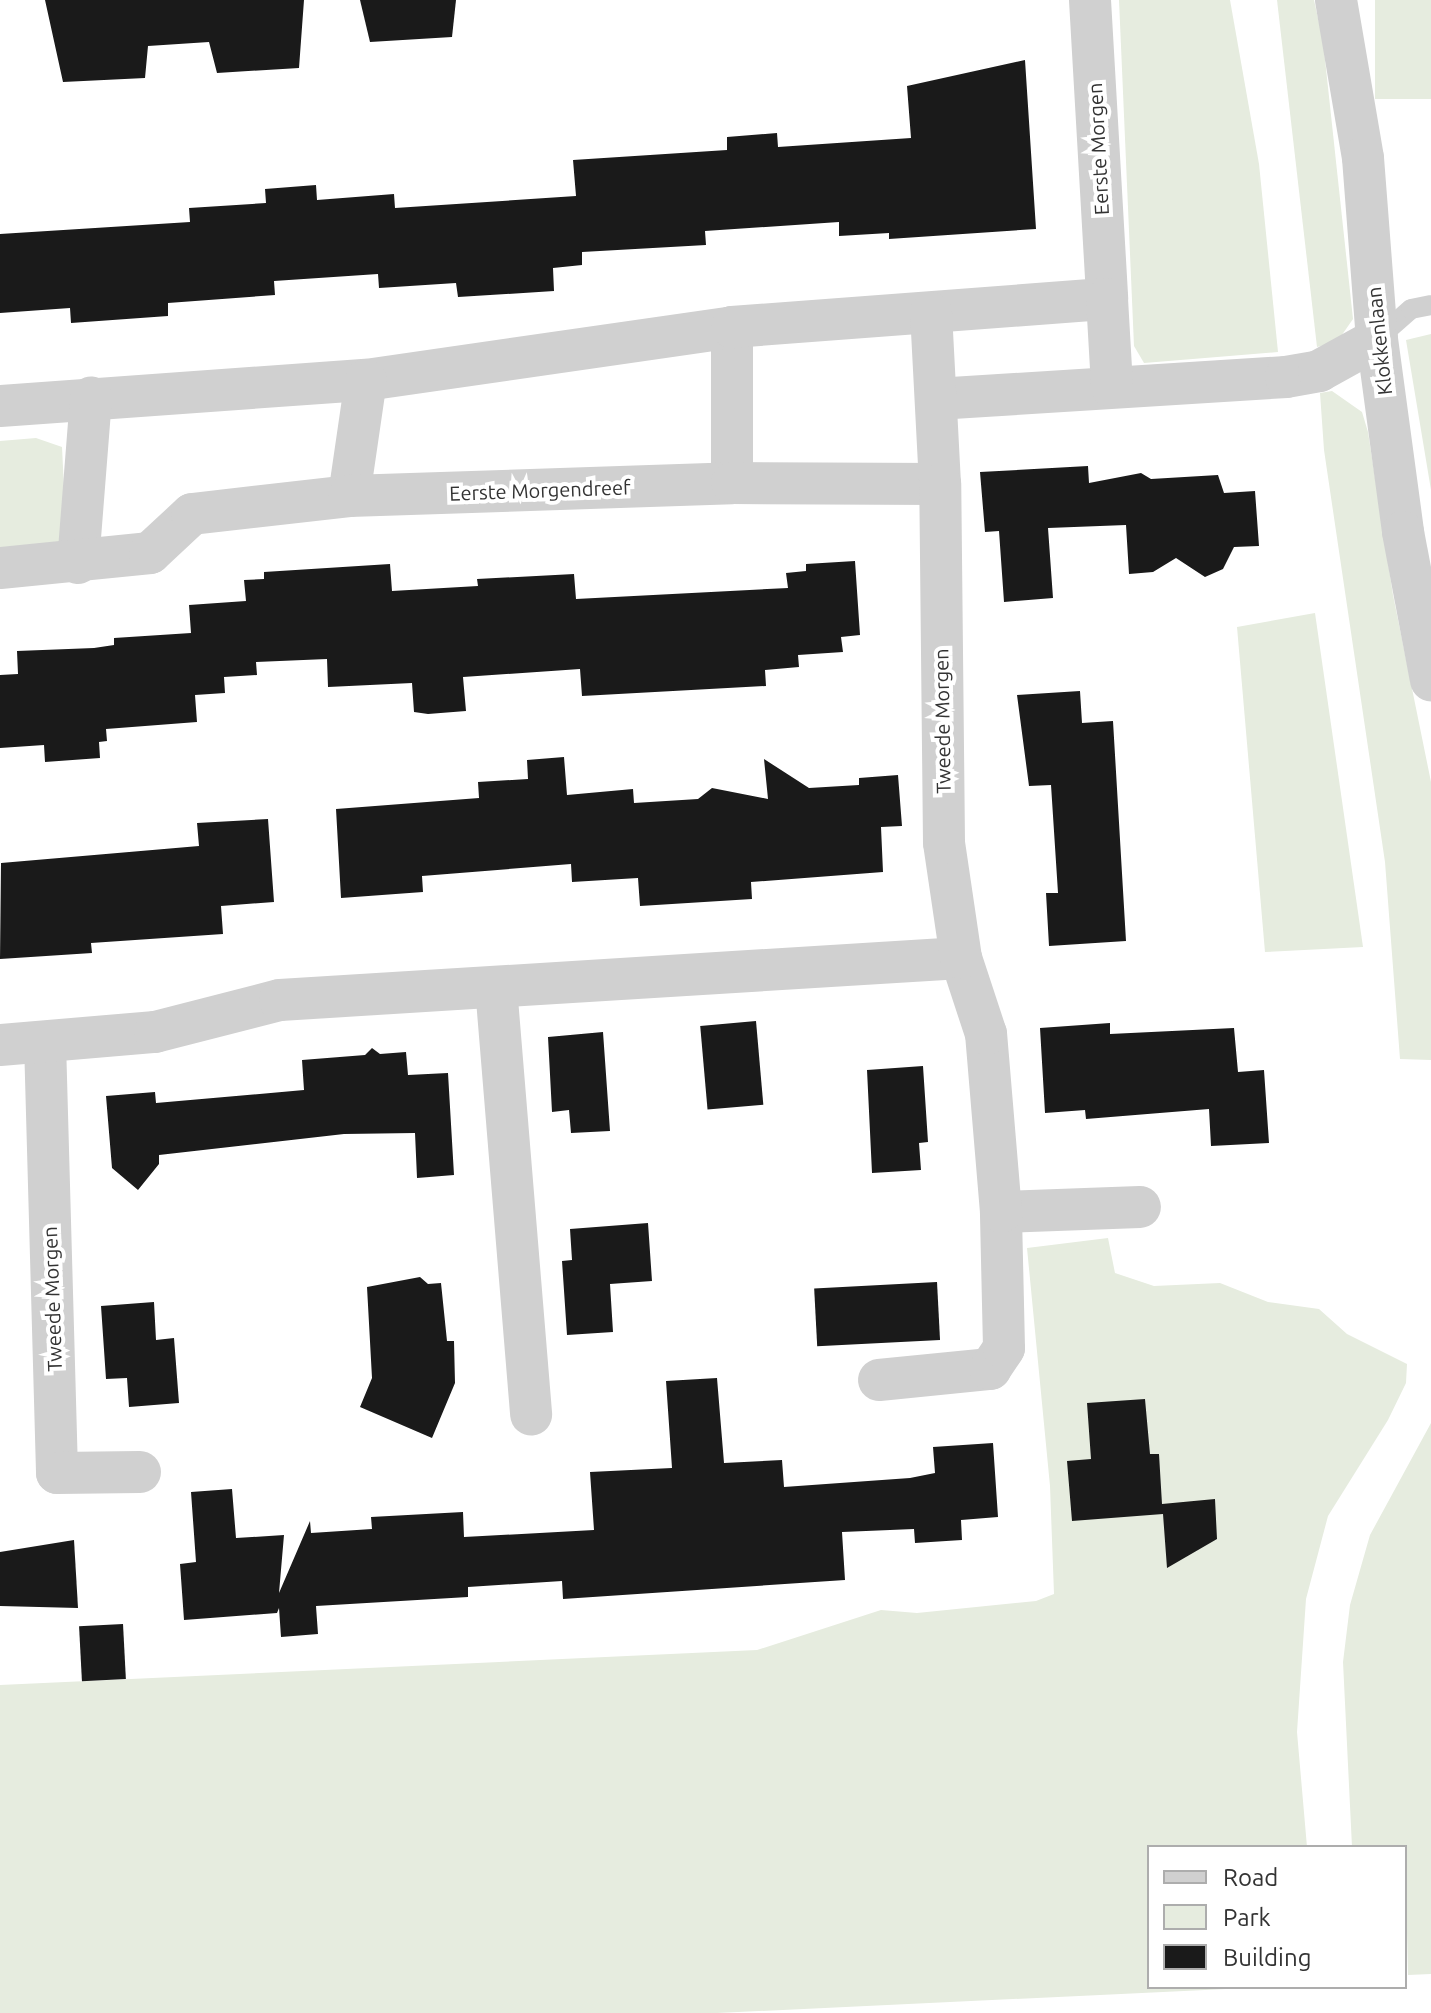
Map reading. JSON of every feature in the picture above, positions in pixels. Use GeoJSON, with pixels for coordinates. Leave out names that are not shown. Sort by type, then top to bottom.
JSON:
{"type":"FeatureCollection","features":[{"type":"Feature","properties":{"kind":"street","name":"Eerste Morgen"},"geometry":{"type":"LineString","coordinates":[[1090,0],[1107,299]]}},
{"type":"Feature","properties":{"kind":"street","name":"Klokkenlaan"},"geometry":{"type":"LineString","coordinates":[[1336,0],[1363,158],[1377,339],[1405,546],[1431,680]]}},
{"type":"Feature","properties":{"kind":"street"},"geometry":{"type":"LineString","coordinates":[[0,406],[366,380],[732,327],[1107,299],[1112,387]]}},
{"type":"Feature","properties":{"kind":"street"},"geometry":{"type":"LineString","coordinates":[[931,313],[940,484]]}},
{"type":"Feature","properties":{"kind":"street"},"geometry":{"type":"LineString","coordinates":[[732,327],[732,483]]}},
{"type":"Feature","properties":{"kind":"street"},"geometry":{"type":"LineString","coordinates":[[936,399],[1304,375],[1377,339]]}},
{"type":"Feature","properties":{"kind":"street"},"geometry":{"type":"LineString","coordinates":[[349,496],[366,380]]}},
{"type":"Feature","properties":{"kind":"street"},"geometry":{"type":"LineString","coordinates":[[78,563],[91,398]]}},
{"type":"Feature","properties":{"kind":"street","name":"Eerste Morgendreef"},"geometry":{"type":"LineString","coordinates":[[0,568],[78,563],[150,553],[192,514],[349,496],[732,483],[940,484]]}},
{"type":"Feature","properties":{"kind":"street","name":"Tweede Morgen"},"geometry":{"type":"LineString","coordinates":[[879,1380],[990,1369],[1004,1348],[1001,1212],[986,1034],[961,958],[944,843],[940,484]]}},
{"type":"Feature","properties":{"kind":"street"},"geometry":{"type":"LineString","coordinates":[[0,1045],[155,1032],[280,1000],[961,958]]}},
{"type":"Feature","properties":{"kind":"street"},"geometry":{"type":"LineString","coordinates":[[496,987],[531,1415]]}},
{"type":"Feature","properties":{"kind":"street","name":"Tweede Morgen"},"geometry":{"type":"LineString","coordinates":[[45,1042],[57,1473],[140,1472]]}},
{"type":"Feature","properties":{"kind":"street"},"geometry":{"type":"LineString","coordinates":[[1001,1212],[1140,1207]]}},
{"type":"Feature","properties":{"kind":"lane"},"geometry":{"type":"LineString","coordinates":[[1377,339],[1411,309],[1431,305]]}},
{"type":"Feature","properties":{"kind":"green space"},"geometry":{"type":"Polygon","coordinates":[[[1119,0],[1230,0],[1259,164],[1278,352],[1144,363],[1134,346],[1119,0]]]}},
{"type":"Feature","properties":{"kind":"green space"},"geometry":{"type":"Polygon","coordinates":[[[1277,0],[1314,0],[1323,41],[1353,319],[1337,342],[1317,347],[1277,0]]]}},
{"type":"Feature","properties":{"kind":"green space"},"geometry":{"type":"Polygon","coordinates":[[[1375,0],[1431,0],[1431,99],[1375,99],[1375,0]]]}},
{"type":"Feature","properties":{"kind":"green space"},"geometry":{"type":"Polygon","coordinates":[[[1431,334],[1431,490],[1406,340],[1431,334]]]}},
{"type":"Feature","properties":{"kind":"green space"},"geometry":{"type":"Polygon","coordinates":[[[1332,391],[1362,412],[1368,432],[1393,595],[1431,782],[1431,1060],[1400,1059],[1385,862],[1324,450],[1320,393],[1332,391]]]}},
{"type":"Feature","properties":{"kind":"green space"},"geometry":{"type":"Polygon","coordinates":[[[36,438],[62,447],[67,550],[0,555],[0,441],[36,438]]]}},
{"type":"Feature","properties":{"kind":"green space"},"geometry":{"type":"Polygon","coordinates":[[[1315,613],[1363,947],[1265,952],[1237,627],[1315,613]]]}},
{"type":"Feature","properties":{"kind":"green space"},"geometry":{"type":"Polygon","coordinates":[[[1108,1238],[1115,1273],[1154,1286],[1220,1283],[1268,1302],[1319,1309],[1347,1334],[1407,1364],[1406,1383],[1388,1420],[1328,1516],[1306,1599],[1297,1732],[1307,1845],[1147,1845],[1147,1989],[1226,1989],[717,2013],[0,2013],[0,1685],[757,1650],[881,1610],[917,1613],[1036,1601],[1054,1594],[1050,1486],[1027,1248],[1108,1238]]]}},
{"type":"Feature","properties":{"kind":"green space"},"geometry":{"type":"Polygon","coordinates":[[[1431,1423],[1431,1974],[1408,1975],[1407,1845],[1352,1845],[1343,1662],[1350,1605],[1370,1535],[1431,1423]]]}},
{"type":"Feature","properties":{"kind":"building"},"geometry":{"type":"Polygon","coordinates":[[[45,0],[304,0],[299,68],[217,73],[209,42],[148,46],[145,78],[63,82],[45,0]]]}},
{"type":"Feature","properties":{"kind":"building"},"geometry":{"type":"Polygon","coordinates":[[[360,0],[456,0],[452,37],[370,42],[360,0]]]}},
{"type":"Feature","properties":{"kind":"building"},"geometry":{"type":"Polygon","coordinates":[[[1025,60],[1036,229],[889,239],[889,233],[839,236],[839,222],[705,231],[706,245],[582,252],[582,265],[553,268],[554,291],[458,297],[456,283],[379,288],[378,274],[274,281],[275,295],[168,303],[168,316],[71,323],[70,308],[0,313],[0,234],[190,222],[189,208],[266,203],[265,189],[316,185],[317,200],[394,194],[395,208],[576,196],[573,160],[727,150],[727,137],[777,133],[778,147],[911,138],[907,86],[1025,60]]]}},
{"type":"Feature","properties":{"kind":"building"},"geometry":{"type":"Polygon","coordinates":[[[1088,466],[1089,483],[1141,473],[1151,479],[1218,475],[1224,493],[1255,491],[1259,546],[1234,547],[1223,569],[1205,577],[1176,558],[1153,572],[1129,574],[1126,525],[1048,528],[1053,598],[1004,602],[999,531],[985,532],[980,472],[1088,466]]]}},
{"type":"Feature","properties":{"kind":"building"},"geometry":{"type":"Polygon","coordinates":[[[855,561],[860,635],[841,637],[843,652],[798,655],[799,667],[765,670],[766,686],[582,696],[580,669],[463,677],[466,711],[428,714],[414,712],[412,683],[328,687],[327,659],[256,662],[257,675],[224,677],[225,693],[195,695],[197,722],[106,729],[107,741],[99,742],[100,758],[45,762],[44,745],[0,748],[0,675],[18,674],[17,651],[94,648],[114,645],[114,638],[191,633],[189,605],[246,601],[244,580],[264,579],[264,572],[390,564],[392,591],[478,586],[477,579],[574,574],[576,599],[788,588],[786,573],[806,571],[806,564],[855,561]]]}},
{"type":"Feature","properties":{"kind":"building"},"geometry":{"type":"Polygon","coordinates":[[[1080,691],[1082,723],[1113,721],[1126,941],[1049,946],[1046,893],[1058,893],[1051,785],[1029,786],[1017,695],[1080,691]]]}},
{"type":"Feature","properties":{"kind":"building"},"geometry":{"type":"Polygon","coordinates":[[[564,757],[567,795],[633,789],[634,803],[698,799],[712,788],[768,799],[764,759],[809,788],[859,785],[859,778],[898,775],[902,826],[881,827],[883,872],[751,882],[752,899],[640,906],[638,878],[572,882],[571,864],[422,876],[423,892],[341,898],[336,809],[479,798],[478,782],[528,779],[527,760],[564,757]]]}},
{"type":"Feature","properties":{"kind":"building"},"geometry":{"type":"Polygon","coordinates":[[[268,819],[274,902],[221,906],[223,934],[91,943],[92,953],[0,959],[1,863],[199,846],[197,823],[268,819]]]}},
{"type":"Feature","properties":{"kind":"building"},"geometry":{"type":"Polygon","coordinates":[[[756,1021],[763,1105],[708,1110],[700,1026],[756,1021]]]}},
{"type":"Feature","properties":{"kind":"building"},"geometry":{"type":"Polygon","coordinates":[[[1110,1023],[1110,1034],[1234,1028],[1238,1072],[1264,1070],[1269,1143],[1211,1146],[1209,1109],[1086,1119],[1085,1110],[1045,1113],[1040,1028],[1110,1023]]]}},
{"type":"Feature","properties":{"kind":"building"},"geometry":{"type":"Polygon","coordinates":[[[603,1032],[610,1131],[571,1133],[569,1110],[552,1112],[548,1037],[603,1032]]]}},
{"type":"Feature","properties":{"kind":"building"},"geometry":{"type":"Polygon","coordinates":[[[372,1048],[380,1054],[406,1052],[408,1075],[448,1073],[454,1175],[417,1178],[415,1133],[344,1134],[159,1155],[159,1164],[138,1190],[112,1168],[106,1096],[155,1092],[156,1103],[304,1090],[302,1060],[365,1055],[372,1048]]]}},
{"type":"Feature","properties":{"kind":"building"},"geometry":{"type":"Polygon","coordinates":[[[923,1066],[928,1142],[919,1143],[921,1170],[872,1173],[867,1070],[923,1066]]]}},
{"type":"Feature","properties":{"kind":"building"},"geometry":{"type":"Polygon","coordinates":[[[648,1223],[652,1281],[610,1284],[613,1332],[567,1335],[562,1261],[572,1260],[570,1229],[648,1223]]]}},
{"type":"Feature","properties":{"kind":"building"},"geometry":{"type":"Polygon","coordinates":[[[420,1277],[428,1284],[441,1283],[447,1341],[454,1341],[455,1383],[432,1438],[360,1407],[372,1378],[367,1287],[420,1277]]]}},
{"type":"Feature","properties":{"kind":"building"},"geometry":{"type":"Polygon","coordinates":[[[937,1282],[940,1340],[817,1346],[814,1288],[937,1282]]]}},
{"type":"Feature","properties":{"kind":"building"},"geometry":{"type":"Polygon","coordinates":[[[154,1302],[156,1340],[174,1338],[179,1403],[129,1407],[127,1378],[106,1379],[101,1306],[154,1302]]]}},
{"type":"Feature","properties":{"kind":"building"},"geometry":{"type":"Polygon","coordinates":[[[717,1378],[724,1463],[782,1460],[784,1487],[910,1478],[935,1473],[933,1447],[993,1443],[998,1517],[961,1520],[962,1540],[915,1543],[914,1529],[842,1532],[845,1580],[563,1599],[562,1581],[468,1587],[468,1597],[316,1606],[318,1634],[281,1637],[279,1608],[277,1613],[184,1620],[180,1564],[196,1562],[191,1492],[232,1489],[236,1538],[284,1535],[279,1593],[310,1521],[311,1533],[372,1529],[371,1517],[463,1512],[464,1537],[594,1530],[590,1472],[672,1468],[666,1381],[717,1378]]]}},
{"type":"Feature","properties":{"kind":"building"},"geometry":{"type":"Polygon","coordinates":[[[1145,1399],[1150,1454],[1159,1454],[1162,1504],[1215,1499],[1217,1539],[1167,1568],[1163,1514],[1072,1521],[1067,1461],[1091,1459],[1087,1403],[1145,1399]]]}},
{"type":"Feature","properties":{"kind":"building"},"geometry":{"type":"Polygon","coordinates":[[[74,1540],[78,1608],[0,1606],[0,1552],[74,1540]]]}},
{"type":"Feature","properties":{"kind":"building"},"geometry":{"type":"Polygon","coordinates":[[[123,1624],[126,1679],[82,1681],[79,1626],[123,1624]]]}}]}
